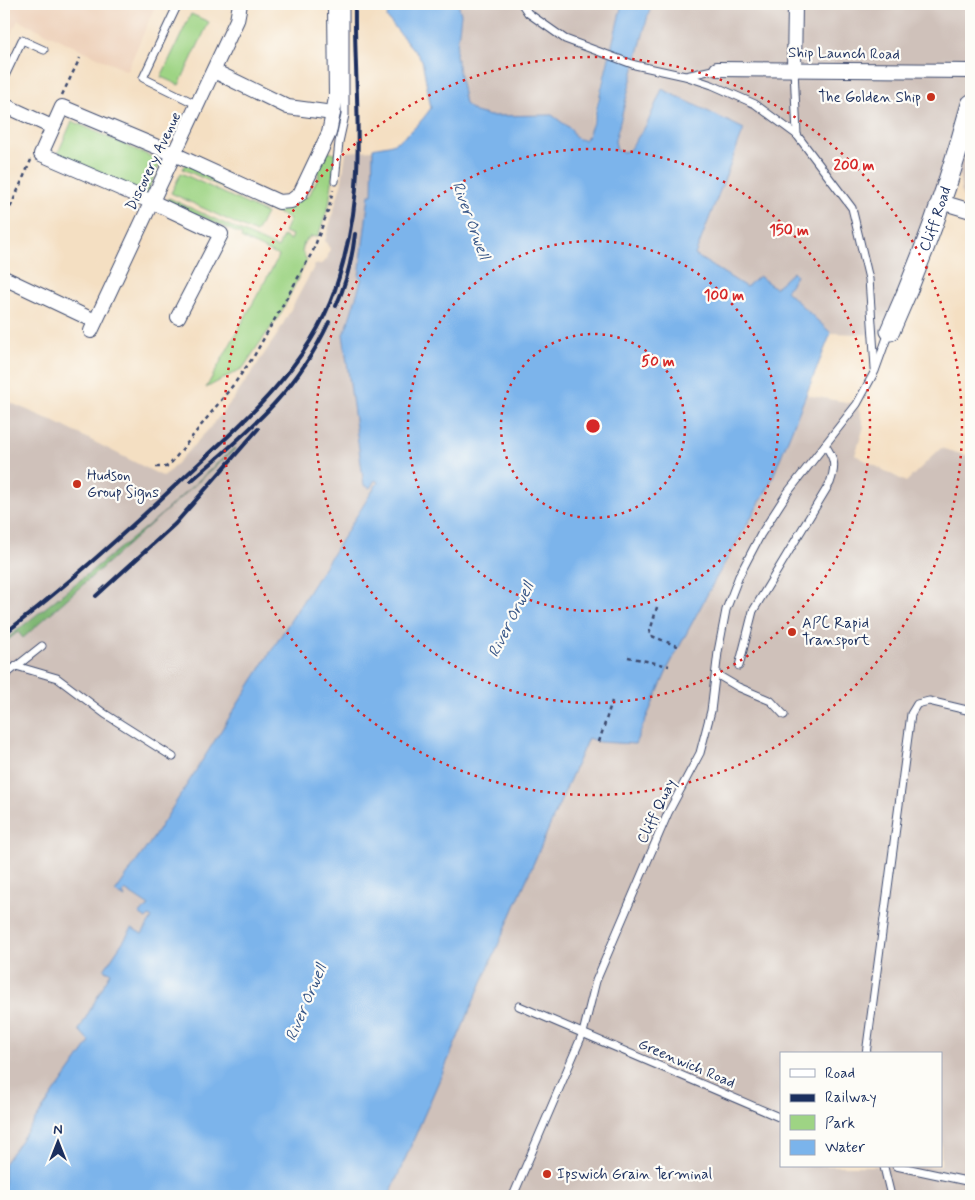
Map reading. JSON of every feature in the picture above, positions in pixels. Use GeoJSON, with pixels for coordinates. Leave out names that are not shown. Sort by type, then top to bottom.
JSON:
{"type":"FeatureCollection","features":[{"type":"Feature","properties":{"kind":"main road","name":"Cliff Road"},"geometry":{"type":"LineString","coordinates":[[890,331],[912,283],[941,202],[957,156],[971,104]]}},
{"type":"Feature","properties":{"kind":"street","name":"Discovery Avenue"},"geometry":{"type":"LineString","coordinates":[[4,278],[93,326],[214,71],[237,20],[240,4]]}},
{"type":"Feature","properties":{"kind":"street"},"geometry":{"type":"LineString","coordinates":[[794,69],[795,4]]}},
{"type":"Feature","properties":{"kind":"street"},"geometry":{"type":"LineString","coordinates":[[178,317],[221,234],[41,154],[62,107],[174,154],[279,202],[291,201],[300,194],[329,133],[336,98],[340,5]]}},
{"type":"Feature","properties":{"kind":"street","name":"Ship Launch Road"},"geometry":{"type":"LineString","coordinates":[[717,69],[971,71]]}},
{"type":"Feature","properties":{"kind":"street"},"geometry":{"type":"LineString","coordinates":[[214,71],[288,107],[333,113]]}},
{"type":"Feature","properties":{"kind":"street"},"geometry":{"type":"LineString","coordinates":[[4,105],[52,127]]}},
{"type":"Feature","properties":{"kind":"street"},"geometry":{"type":"LineString","coordinates":[[941,202],[971,211]]}},
{"type":"Feature","properties":{"kind":"lane"},"geometry":{"type":"LineString","coordinates":[[178,4],[143,78],[198,105]]}},
{"type":"Feature","properties":{"kind":"lane"},"geometry":{"type":"LineString","coordinates":[[522,4],[528,12],[565,39],[635,64],[685,76],[712,85],[755,104],[797,135],[852,208],[869,279],[875,371]]}},
{"type":"Feature","properties":{"kind":"lane"},"geometry":{"type":"LineString","coordinates":[[336,181],[339,142],[345,115],[340,5]]}},
{"type":"Feature","properties":{"kind":"lane"},"geometry":{"type":"LineString","coordinates":[[4,78],[22,40],[44,50]]}},
{"type":"Feature","properties":{"kind":"lane"},"geometry":{"type":"LineString","coordinates":[[685,76],[717,69]]}},
{"type":"Feature","properties":{"kind":"lane"},"geometry":{"type":"LineString","coordinates":[[794,69],[797,135]]}},
{"type":"Feature","properties":{"kind":"lane","name":"Cliff Quay"},"geometry":{"type":"LineString","coordinates":[[513,1196],[583,1033],[596,981],[668,813],[700,754],[711,711],[718,652],[726,610],[739,576],[761,534],[788,492],[856,404],[875,371],[890,331]]}},
{"type":"Feature","properties":{"kind":"lane"},"geometry":{"type":"LineString","coordinates":[[739,666],[753,611],[830,483],[834,470],[832,456],[825,445]]}},
{"type":"Feature","properties":{"kind":"lane"},"geometry":{"type":"LineString","coordinates":[[4,676],[42,646]]}},
{"type":"Feature","properties":{"kind":"lane"},"geometry":{"type":"LineString","coordinates":[[16,666],[57,678],[105,714],[173,757]]}},
{"type":"Feature","properties":{"kind":"lane"},"geometry":{"type":"LineString","coordinates":[[716,674],[738,687],[771,701],[784,716]]}},
{"type":"Feature","properties":{"kind":"lane"},"geometry":{"type":"LineString","coordinates":[[866,1052],[911,714],[917,704],[929,701],[971,712]]}},
{"type":"Feature","properties":{"kind":"lane","name":"Greenwich Road"},"geometry":{"type":"LineString","coordinates":[[519,1006],[780,1118]]}},
{"type":"Feature","properties":{"kind":"lane"},"geometry":{"type":"LineString","coordinates":[[884,1168],[891,1196]]}},
{"type":"Feature","properties":{"kind":"lane"},"geometry":{"type":"LineString","coordinates":[[905,1168],[971,1182]]}},
{"type":"Feature","properties":{"kind":"path"},"geometry":{"type":"LineString","coordinates":[[62,107],[60,98],[80,58]]}},
{"type":"Feature","properties":{"kind":"path"},"geometry":{"type":"LineString","coordinates":[[4,222],[32,159],[41,154]]}},
{"type":"Feature","properties":{"kind":"path"},"geometry":{"type":"LineString","coordinates":[[156,467],[166,467],[172,462],[254,356],[313,251],[329,208],[336,181]]}},
{"type":"Feature","properties":{"kind":"path"},"geometry":{"type":"LineString","coordinates":[[657,607],[649,635],[680,647]]}},
{"type":"Feature","properties":{"kind":"path"},"geometry":{"type":"LineString","coordinates":[[628,656],[669,666]]}},
{"type":"Feature","properties":{"kind":"path"},"geometry":{"type":"LineString","coordinates":[[599,742],[612,701]]}},
{"type":"Feature","properties":{"kind":"shaded area"},"geometry":{"type":"Polygon","coordinates":[[[4,4],[156,4],[127,71],[18,20],[4,48],[4,4]]]}},
{"type":"Feature","properties":{"kind":"shaded area"},"geometry":{"type":"Polygon","coordinates":[[[458,4],[622,4],[588,136],[584,140],[578,139],[552,115],[490,116],[475,112],[465,104],[462,81],[455,74],[461,14],[458,4]]]}},
{"type":"Feature","properties":{"kind":"shaded area"},"geometry":{"type":"Polygon","coordinates":[[[651,4],[971,4],[971,199],[962,196],[957,158],[883,335],[831,333],[786,291],[796,276],[775,288],[746,287],[695,255],[744,129],[662,89],[647,124],[628,150],[623,152],[617,151],[615,141],[651,4]]]}},
{"type":"Feature","properties":{"kind":"shaded area"},"geometry":{"type":"Polygon","coordinates":[[[373,150],[372,195],[369,195],[359,277],[362,278],[343,334],[364,485],[375,480],[378,481],[152,840],[115,891],[125,897],[123,893],[125,890],[149,907],[149,916],[152,918],[142,934],[132,928],[106,970],[111,972],[79,1030],[90,1042],[4,1164],[4,400],[53,421],[164,477],[208,430],[235,397],[277,335],[315,265],[321,264],[327,259],[330,249],[325,241],[342,181],[346,152],[373,150]]]}},
{"type":"Feature","properties":{"kind":"shaded area"},"geometry":{"type":"Polygon","coordinates":[[[806,395],[857,404],[864,427],[855,455],[906,482],[941,448],[971,457],[971,1196],[389,1196],[588,737],[669,666],[715,580],[769,486],[806,395]]]}},
{"type":"Feature","properties":{"kind":"green space"},"geometry":{"type":"Polygon","coordinates":[[[191,14],[209,22],[179,85],[161,77],[191,14]]]}},
{"type":"Feature","properties":{"kind":"green space"},"geometry":{"type":"Polygon","coordinates":[[[72,121],[161,161],[146,195],[58,153],[72,121]]]}},
{"type":"Feature","properties":{"kind":"green space"},"geometry":{"type":"Polygon","coordinates":[[[325,152],[336,153],[329,205],[318,236],[310,237],[304,242],[302,252],[307,260],[280,315],[243,368],[206,388],[279,256],[241,238],[242,235],[167,201],[169,198],[278,248],[283,236],[290,240],[292,235],[284,232],[290,219],[183,169],[186,163],[277,206],[309,196],[319,175],[317,170],[325,152]]]}},
{"type":"Feature","properties":{"kind":"green space"},"geometry":{"type":"Polygon","coordinates":[[[181,173],[266,213],[256,233],[171,193],[181,173]]]}},
{"type":"Feature","properties":{"kind":"green space"},"geometry":{"type":"Polygon","coordinates":[[[236,448],[165,511],[233,449],[236,448]]]}},
{"type":"Feature","properties":{"kind":"green space"},"geometry":{"type":"Polygon","coordinates":[[[160,516],[23,638],[18,632],[4,643],[4,641],[160,516]]]}},
{"type":"Feature","properties":{"kind":"water","name":"River Orwell"},"geometry":{"type":"Polygon","coordinates":[[[389,4],[458,4],[461,14],[456,55],[465,104],[475,112],[490,116],[552,115],[572,130],[576,137],[584,140],[588,136],[594,119],[622,4],[651,4],[615,141],[617,150],[623,152],[629,150],[647,124],[662,89],[744,129],[695,255],[746,287],[759,276],[775,288],[793,272],[796,276],[786,291],[831,333],[769,486],[715,580],[669,666],[635,744],[599,742],[588,738],[389,1196],[4,1196],[4,1164],[90,1042],[79,1030],[111,972],[104,970],[132,928],[142,934],[152,918],[149,916],[146,919],[139,914],[149,906],[125,890],[123,893],[125,898],[115,892],[152,840],[378,482],[375,480],[370,488],[364,485],[343,334],[362,278],[359,277],[369,195],[372,195],[373,148],[392,144],[409,133],[431,108],[422,60],[387,18],[389,4]]]}},
{"type":"Feature","properties":{"kind":"railway"},"geometry":{"type":"LineString","coordinates":[[4,634],[137,522],[251,414],[274,390],[313,337],[328,308],[339,277],[354,211],[358,150],[355,4]]}},
{"type":"Feature","properties":{"kind":"railway"},"geometry":{"type":"LineString","coordinates":[[336,306],[348,271],[355,234]]}},
{"type":"Feature","properties":{"kind":"railway"},"geometry":{"type":"LineString","coordinates":[[191,481],[251,427],[286,390],[302,370],[329,322]]}},
{"type":"Feature","properties":{"kind":"railway"},"geometry":{"type":"LineString","coordinates":[[96,596],[175,524],[258,429]]}},
{"type":"Feature","properties":{"kind":"place","name":"The Golden Ship"},"geometry":{"type":"Point","coordinates":[931,97]}},
{"type":"Feature","properties":{"kind":"place","name":"Hudson Group Signs"},"geometry":{"type":"Point","coordinates":[77,484]}},
{"type":"Feature","properties":{"kind":"place","name":"APC Rapid Transport"},"geometry":{"type":"Point","coordinates":[792,632]}},
{"type":"Feature","properties":{"kind":"place","name":"Ipswich Grain Terminal"},"geometry":{"type":"Point","coordinates":[547,1174]}}]}
